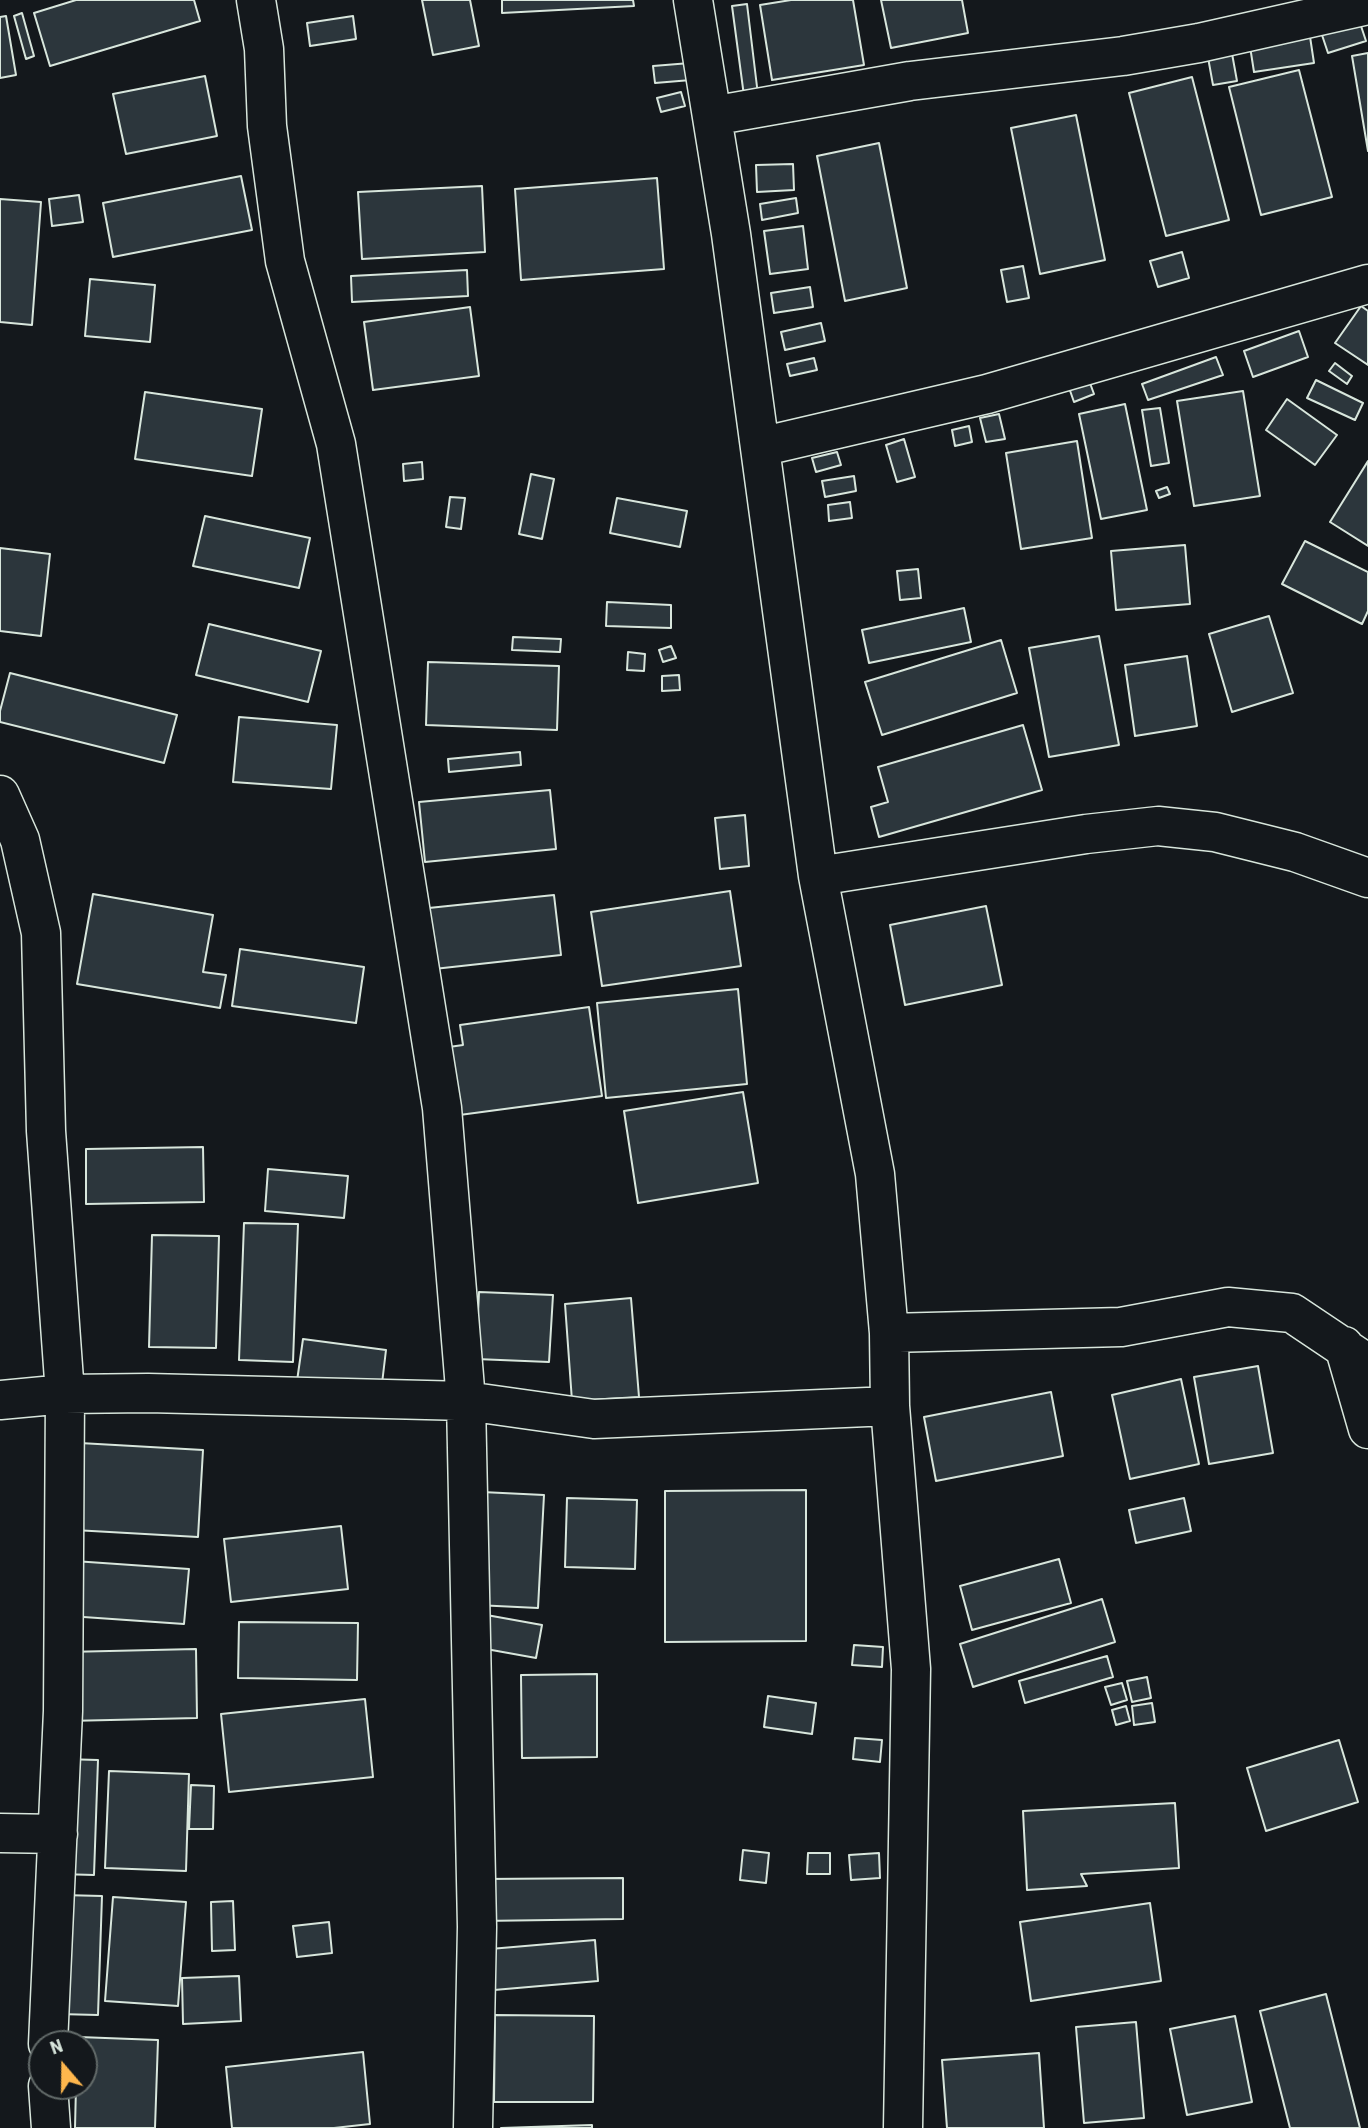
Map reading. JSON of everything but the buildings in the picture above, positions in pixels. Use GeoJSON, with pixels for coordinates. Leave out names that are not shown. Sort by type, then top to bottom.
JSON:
{"type":"FeatureCollection","features":[{"type":"Feature","properties":{"kind":"street"},"geometry":{"type":"LineString","coordinates":[[256,0],[264,49],[267,126],[285,261],[336,444],[442,1108],[466,1401],[477,1927],[473,2128]]}},
{"type":"Feature","properties":{"kind":"street"},"geometry":{"type":"LineString","coordinates":[[694,0],[731,234],[818,876],[875,1174],[889,1333],[890,1406],[911,1669],[903,2128]]}},
{"type":"Feature","properties":{"kind":"street"},"geometry":{"type":"LineString","coordinates":[[712,116],[910,81],[1123,56],[1199,43],[1368,5]]}},
{"type":"Feature","properties":{"kind":"street"},"geometry":{"type":"LineString","coordinates":[[760,447],[987,394],[1368,284]]}},
{"type":"Feature","properties":{"kind":"street"},"geometry":{"type":"LineString","coordinates":[[0,795],[20,840],[41,933],[46,1131],[65,1394],[63,1711],[49,2030]]}},
{"type":"Feature","properties":{"kind":"street"},"geometry":{"type":"LineString","coordinates":[[818,876],[1086,834],[1158,826],[1215,832],[1295,852],[1368,878]]}},
{"type":"Feature","properties":{"kind":"street"},"geometry":{"type":"LineString","coordinates":[[889,1333],[1121,1327],[1228,1307],[1292,1313],[1356,1355],[1368,1429]]}},
{"type":"Feature","properties":{"kind":"street"},"geometry":{"type":"LineString","coordinates":[[0,1400],[65,1394],[148,1393],[466,1401],[594,1419],[890,1406]]}},
{"type":"Feature","properties":{"kind":"street"},"geometry":{"type":"LineString","coordinates":[[0,1833],[58,1835]]}},
{"type":"Feature","properties":{"kind":"street"},"geometry":{"type":"LineString","coordinates":[[49,2100],[51,2128]]}}]}
